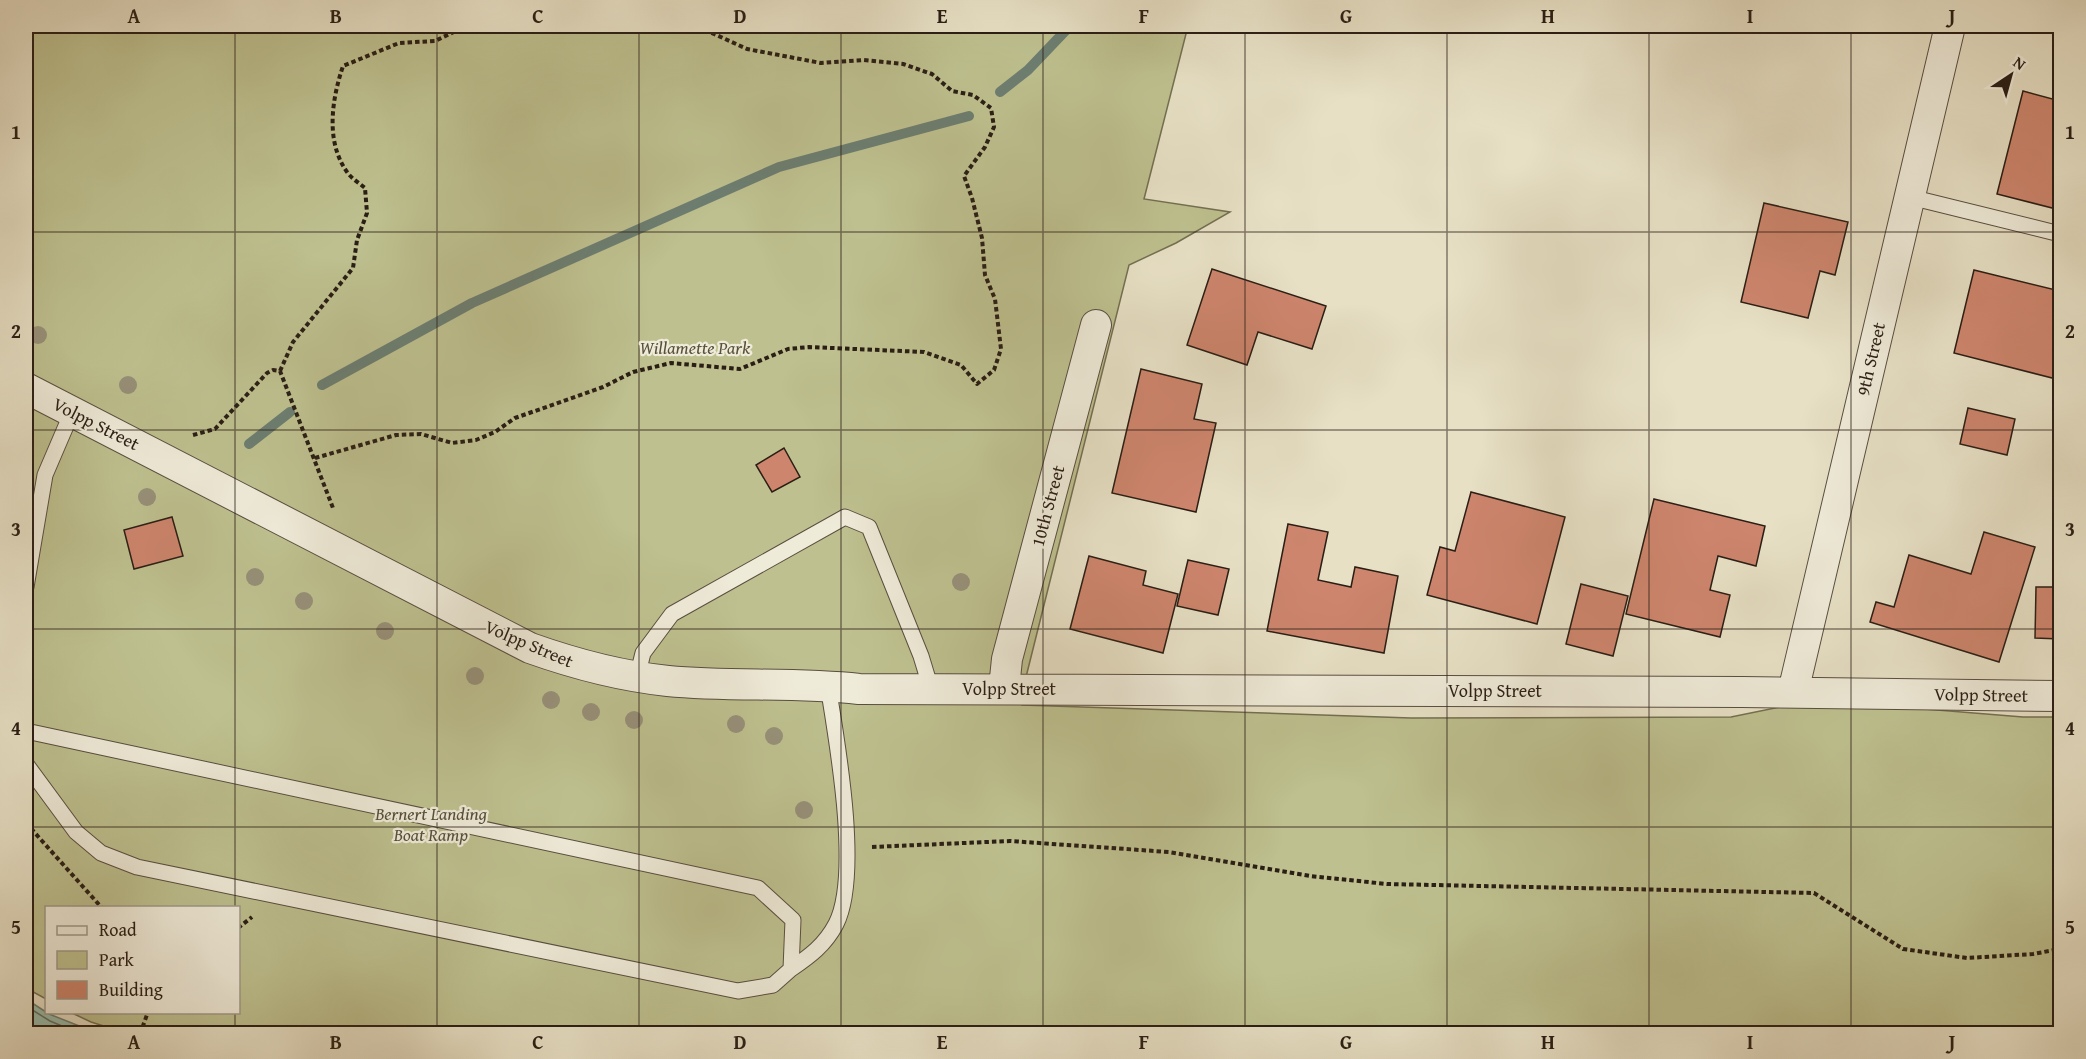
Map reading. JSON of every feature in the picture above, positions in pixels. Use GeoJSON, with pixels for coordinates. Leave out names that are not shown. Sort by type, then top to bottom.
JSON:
{"type":"FeatureCollection","features":[{"type":"Feature","properties":{"kind":"street","name":"9th Street"},"geometry":{"type":"LineString","coordinates":[[1793,692],[1950,26]]}},
{"type":"Feature","properties":{"kind":"street","name":"10th Street"},"geometry":{"type":"LineString","coordinates":[[1004,688],[1007,659],[1096,325]]}},
{"type":"Feature","properties":{"kind":"street","name":"Volpp Street"},"geometry":{"type":"LineString","coordinates":[[26,388],[530,648],[577,665],[637,677],[670,681],[931,689],[1793,692],[2061,696]]}},
{"type":"Feature","properties":{"kind":"lane"},"geometry":{"type":"LineString","coordinates":[[1910,197],[2061,234]]}},
{"type":"Feature","properties":{"kind":"lane"},"geometry":{"type":"LineString","coordinates":[[26,587],[45,475],[72,412]]}},
{"type":"Feature","properties":{"kind":"lane"},"geometry":{"type":"LineString","coordinates":[[637,677],[643,653],[672,614],[845,517],[869,527],[921,656],[931,689]]}},
{"type":"Feature","properties":{"kind":"lane"},"geometry":{"type":"LineString","coordinates":[[26,764],[76,832],[101,853],[137,867],[738,991],[773,985],[791,969],[818,952],[837,922],[849,867],[828,686]]}},
{"type":"Feature","properties":{"kind":"lane"},"geometry":{"type":"LineString","coordinates":[[26,731],[758,888],[793,920],[791,969]]}},
{"type":"Feature","properties":{"kind":"path"},"geometry":{"type":"LineString","coordinates":[[334,509],[280,371],[293,342],[353,268],[357,240],[367,213],[365,188],[347,173],[334,144],[333,96],[343,66],[399,43],[435,41],[466,26]]}},
{"type":"Feature","properties":{"kind":"path"},"geometry":{"type":"LineString","coordinates":[[315,458],[396,435],[421,434],[452,442],[476,440],[495,432],[515,418],[603,387],[633,372],[671,363],[740,369],[788,350],[808,347],[924,352],[961,365],[977,384],[994,370],[1001,349],[995,299],[985,275],[982,238],[964,176],[985,147],[994,128],[991,108],[973,95],[952,92],[932,74],[903,64],[863,60],[821,63],[747,49],[701,28],[649,26]]}},
{"type":"Feature","properties":{"kind":"path"},"geometry":{"type":"LineString","coordinates":[[190,435],[215,429],[267,373],[273,370],[280,371]]}},
{"type":"Feature","properties":{"kind":"path"},"geometry":{"type":"LineString","coordinates":[[26,823],[100,906]]}},
{"type":"Feature","properties":{"kind":"path"},"geometry":{"type":"LineString","coordinates":[[848,848],[1010,841],[1169,852],[1310,876],[1387,884],[1814,893],[1903,949],[1967,958],[2033,954],[2061,949]]}},
{"type":"Feature","properties":{"kind":"path"},"geometry":{"type":"LineString","coordinates":[[140,1034],[147,1014]]}},
{"type":"Feature","properties":{"kind":"green space"},"geometry":{"type":"Polygon","coordinates":[[[26,26],[1188,26],[1144,199],[1230,212],[1176,243],[1129,265],[1027,673],[1022,705],[1411,718],[1731,717],[1814,700],[2023,717],[2060,717],[2060,1033],[129,1034],[74,1014],[240,1014],[240,906],[45,906],[45,998],[26,988],[26,26]]]}},
{"type":"Feature","properties":{"kind":"water"},"geometry":{"type":"Polygon","coordinates":[[[26,999],[45,1011],[45,1014],[97,1033],[26,1033],[26,999]]]}},
{"type":"Feature","properties":{"kind":"building"},"geometry":{"type":"Polygon","coordinates":[[[2023,91],[2060,101],[2057,116],[2060,117],[2060,210],[1997,194],[2023,91]]]}},
{"type":"Feature","properties":{"kind":"building"},"geometry":{"type":"Polygon","coordinates":[[[1764,203],[1848,222],[1835,275],[1820,271],[1808,318],[1741,302],[1764,203]]]}},
{"type":"Feature","properties":{"kind":"building"},"geometry":{"type":"Polygon","coordinates":[[[1212,269],[1326,306],[1312,349],[1258,332],[1247,365],[1187,345],[1212,269]]]}},
{"type":"Feature","properties":{"kind":"building"},"geometry":{"type":"Polygon","coordinates":[[[1974,270],[2060,291],[2060,380],[1954,353],[1974,270]]]}},
{"type":"Feature","properties":{"kind":"building"},"geometry":{"type":"Polygon","coordinates":[[[1141,369],[1202,384],[1194,419],[1216,423],[1196,512],[1112,493],[1141,369]]]}},
{"type":"Feature","properties":{"kind":"building"},"geometry":{"type":"Polygon","coordinates":[[[1968,408],[2015,419],[2007,455],[1960,444],[1968,408]]]}},
{"type":"Feature","properties":{"kind":"building"},"geometry":{"type":"Polygon","coordinates":[[[784,448],[800,477],[772,492],[756,465],[784,448]]]}},
{"type":"Feature","properties":{"kind":"building"},"geometry":{"type":"Polygon","coordinates":[[[1471,492],[1565,517],[1537,624],[1427,595],[1440,547],[1455,551],[1471,492]]]}},
{"type":"Feature","properties":{"kind":"building"},"geometry":{"type":"Polygon","coordinates":[[[1654,499],[1765,526],[1756,566],[1718,556],[1710,590],[1730,595],[1720,637],[1626,614],[1654,499]]]}},
{"type":"Feature","properties":{"kind":"building"},"geometry":{"type":"Polygon","coordinates":[[[172,517],[183,556],[134,569],[124,530],[172,517]]]}},
{"type":"Feature","properties":{"kind":"building"},"geometry":{"type":"Polygon","coordinates":[[[1288,524],[1328,532],[1318,580],[1351,587],[1355,567],[1398,576],[1384,653],[1267,631],[1288,524]]]}},
{"type":"Feature","properties":{"kind":"building"},"geometry":{"type":"Polygon","coordinates":[[[1984,532],[2035,547],[1999,662],[1870,622],[1876,602],[1894,607],[1909,555],[1971,574],[1984,532]]]}},
{"type":"Feature","properties":{"kind":"building"},"geometry":{"type":"Polygon","coordinates":[[[1089,556],[1146,571],[1143,585],[1178,594],[1163,653],[1070,629],[1089,556]]]}},
{"type":"Feature","properties":{"kind":"building"},"geometry":{"type":"Polygon","coordinates":[[[1188,560],[1229,569],[1218,615],[1177,606],[1188,560]]]}},
{"type":"Feature","properties":{"kind":"building"},"geometry":{"type":"Polygon","coordinates":[[[1581,584],[1628,596],[1613,656],[1566,644],[1581,584]]]}},
{"type":"Feature","properties":{"kind":"building"},"geometry":{"type":"Polygon","coordinates":[[[2036,587],[2060,587],[2060,639],[2035,638],[2036,587]]]}},
{"type":"Feature","properties":{"kind":"waterway"},"geometry":{"type":"LineString","coordinates":[[1000,92],[1028,70],[1070,26]]}},
{"type":"Feature","properties":{"kind":"waterway"},"geometry":{"type":"LineString","coordinates":[[322,385],[472,303],[779,167],[969,116]]}},
{"type":"Feature","properties":{"kind":"waterway"},"geometry":{"type":"LineString","coordinates":[[249,444],[290,412]]}},
{"type":"Feature","properties":{"kind":"park label","name":"Willamette Park"},"geometry":{"type":"Point","coordinates":[695,348]}},
{"type":"Feature","properties":{"kind":"park label","name":"Bernert Landing Boat Ramp"},"geometry":{"type":"Point","coordinates":[431,824]}}]}
